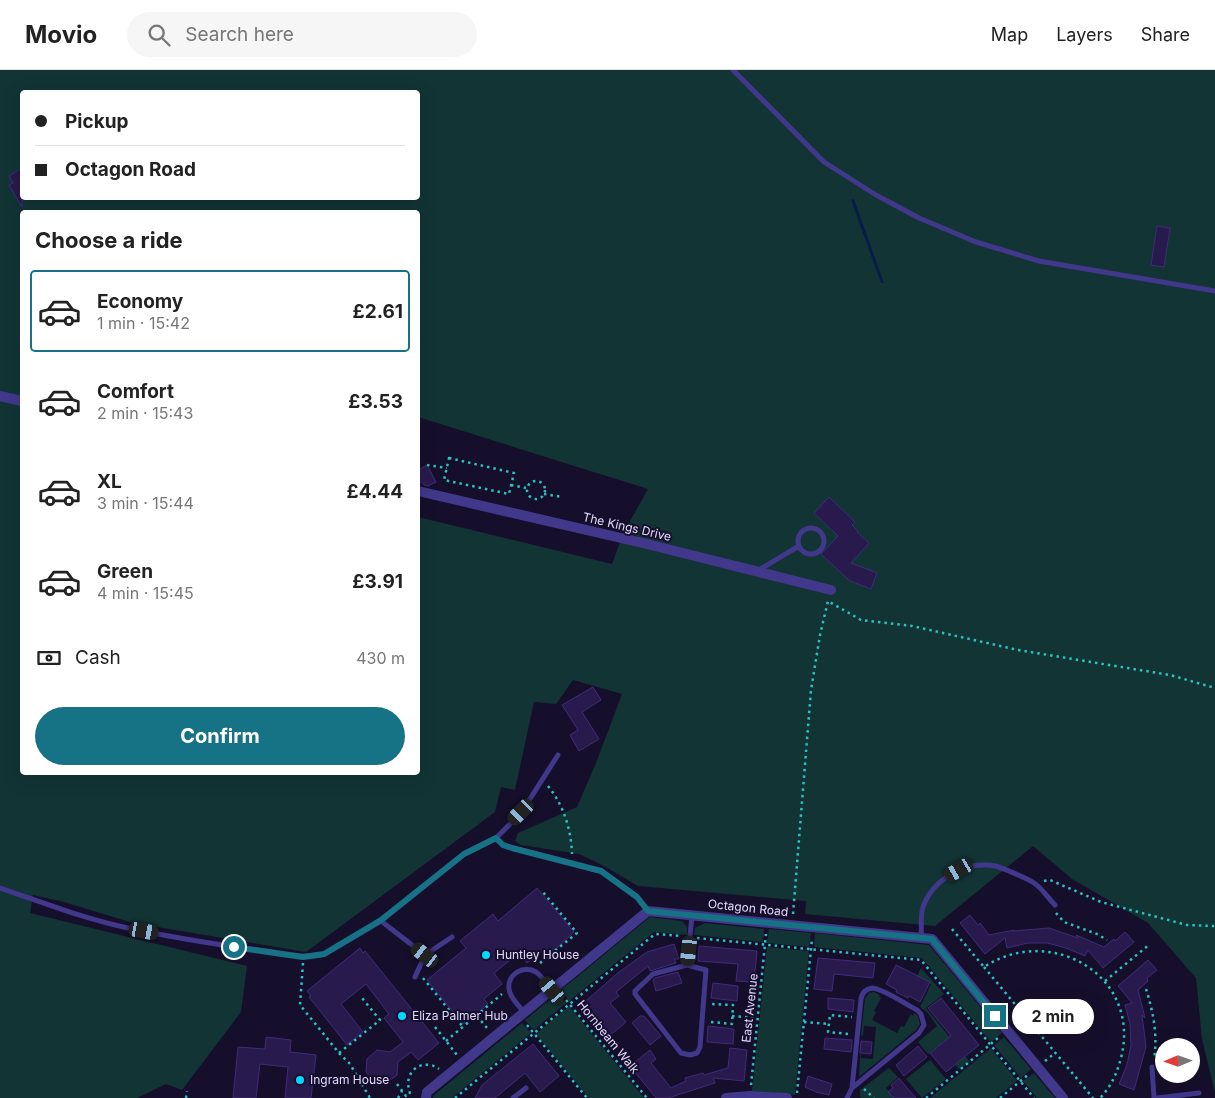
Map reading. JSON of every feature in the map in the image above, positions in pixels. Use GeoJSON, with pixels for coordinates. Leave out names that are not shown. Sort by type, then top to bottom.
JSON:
{"type":"FeatureCollection","features":[{"type":"Feature","properties":{"kind":"street"},"geometry":{"type":"LineString","coordinates":[[0,396],[20,401]]}},
{"type":"Feature","properties":{"kind":"street","name":"The Kings Drive"},"geometry":{"type":"LineString","coordinates":[[420,491],[831,590]]}},
{"type":"Feature","properties":{"kind":"street"},"geometry":{"type":"LineString","coordinates":[[426,1098],[427,1092],[648,911]]}},
{"type":"Feature","properties":{"kind":"street","name":"Octagon Road"},"geometry":{"type":"LineString","coordinates":[[648,911],[932,939],[1063,1098]]}},
{"type":"Feature","properties":{"kind":"street"},"geometry":{"type":"LineString","coordinates":[[726,1098],[750,1096],[787,1098]]}},
{"type":"Feature","properties":{"kind":"lane"},"geometry":{"type":"LineString","coordinates":[[733,70],[824,162],[876,195],[919,218],[976,242],[1039,261],[1215,291]]}},
{"type":"Feature","properties":{"kind":"lane"},"geometry":{"type":"LineString","coordinates":[[806,529],[815,529],[823,537],[823,545],[816,553],[807,553],[799,546],[799,537],[806,529]]}},
{"type":"Feature","properties":{"kind":"lane"},"geometry":{"type":"LineString","coordinates":[[758,571],[799,546]]}},
{"type":"Feature","properties":{"kind":"lane"},"geometry":{"type":"LineString","coordinates":[[0,888],[57,908],[126,928],[303,957],[324,954],[381,920],[464,854],[496,838],[521,812],[558,756]]}},
{"type":"Feature","properties":{"kind":"lane"},"geometry":{"type":"LineString","coordinates":[[496,838],[503,845],[512,848],[601,871],[637,897],[648,911]]}},
{"type":"Feature","properties":{"kind":"lane"},"geometry":{"type":"LineString","coordinates":[[921,938],[922,909],[931,892],[946,878],[959,870],[977,866],[996,866],[1034,883],[1054,905]]}},
{"type":"Feature","properties":{"kind":"lane"},"geometry":{"type":"LineString","coordinates":[[687,964],[692,915]]}},
{"type":"Feature","properties":{"kind":"lane"},"geometry":{"type":"LineString","coordinates":[[381,920],[425,955]]}},
{"type":"Feature","properties":{"kind":"lane"},"geometry":{"type":"LineString","coordinates":[[415,977],[425,955],[452,938]]}},
{"type":"Feature","properties":{"kind":"lane"},"geometry":{"type":"LineString","coordinates":[[687,964],[706,970],[703,1003],[698,1051],[694,1055],[684,1055],[635,994],[636,988],[652,974],[687,964]]}},
{"type":"Feature","properties":{"kind":"lane"},"geometry":{"type":"LineString","coordinates":[[522,1014],[509,989],[509,983],[514,974],[524,970],[535,972],[554,988]]}},
{"type":"Feature","properties":{"kind":"lane"},"geometry":{"type":"LineString","coordinates":[[847,1098],[852,1088],[862,995],[867,989],[875,988],[917,1010],[924,1020],[924,1025],[919,1033],[852,1088]]}},
{"type":"Feature","properties":{"kind":"lane"},"geometry":{"type":"LineString","coordinates":[[1152,1067],[1156,1098],[1199,1093]]}},
{"type":"Feature","properties":{"kind":"lane"},"geometry":{"type":"LineString","coordinates":[[513,1098],[526,1088]]}},
{"type":"Feature","properties":{"kind":"path"},"geometry":{"type":"LineString","coordinates":[[449,458],[514,473],[509,494],[444,480],[447,468],[449,458]]}},
{"type":"Feature","properties":{"kind":"path"},"geometry":{"type":"LineString","coordinates":[[427,465],[447,468]]}},
{"type":"Feature","properties":{"kind":"path"},"geometry":{"type":"LineString","coordinates":[[526,488],[530,483],[537,481],[542,484],[544,494]]}},
{"type":"Feature","properties":{"kind":"path"},"geometry":{"type":"LineString","coordinates":[[511,486],[526,488]]}},
{"type":"Feature","properties":{"kind":"path"},"geometry":{"type":"LineString","coordinates":[[526,488],[528,495],[533,499],[540,498],[544,494]]}},
{"type":"Feature","properties":{"kind":"path"},"geometry":{"type":"LineString","coordinates":[[544,494],[563,497]]}},
{"type":"Feature","properties":{"kind":"path"},"geometry":{"type":"LineString","coordinates":[[792,925],[811,690],[828,601],[860,620],[912,626],[1018,650],[1170,675],[1215,688]]}},
{"type":"Feature","properties":{"kind":"path"},"geometry":{"type":"LineString","coordinates":[[543,779],[558,798],[566,818],[571,838],[573,863]]}},
{"type":"Feature","properties":{"kind":"path"},"geometry":{"type":"LineString","coordinates":[[1034,883],[1050,880],[1100,902],[1187,924],[1215,926]]}},
{"type":"Feature","properties":{"kind":"path"},"geometry":{"type":"LineString","coordinates":[[537,966],[577,933],[543,892]]}},
{"type":"Feature","properties":{"kind":"path"},"geometry":{"type":"LineString","coordinates":[[1054,905],[1052,908],[1064,922],[1097,934],[1106,940]]}},
{"type":"Feature","properties":{"kind":"path","name":"East Avenue"},"geometry":{"type":"LineString","coordinates":[[750,1096],[767,923]]}},
{"type":"Feature","properties":{"kind":"path"},"geometry":{"type":"LineString","coordinates":[[796,1098],[813,927]]}},
{"type":"Feature","properties":{"kind":"path"},"geometry":{"type":"LineString","coordinates":[[952,929],[1092,1098]]}},
{"type":"Feature","properties":{"kind":"path"},"geometry":{"type":"LineString","coordinates":[[455,1098],[655,934],[921,960],[1034,1098]]}},
{"type":"Feature","properties":{"kind":"path"},"geometry":{"type":"LineString","coordinates":[[1105,981],[1150,944]]}},
{"type":"Feature","properties":{"kind":"path"},"geometry":{"type":"LineString","coordinates":[[984,967],[1004,956],[1014,953],[1047,951],[1058,953],[1088,966],[1105,981],[1116,1000],[1122,1022],[1124,1044],[1115,1075],[1100,1098]]}},
{"type":"Feature","properties":{"kind":"path"},"geometry":{"type":"LineString","coordinates":[[303,957],[300,1005],[350,1064],[370,1098]]}},
{"type":"Feature","properties":{"kind":"path"},"geometry":{"type":"LineString","coordinates":[[415,977],[424,979],[463,1027]]}},
{"type":"Feature","properties":{"kind":"path","name":"Hornbeam Walk"},"geometry":{"type":"LineString","coordinates":[[554,988],[570,1004],[647,1098]]}},
{"type":"Feature","properties":{"kind":"path"},"geometry":{"type":"LineString","coordinates":[[1146,989],[1155,1028],[1152,1067]]}},
{"type":"Feature","properties":{"kind":"path"},"geometry":{"type":"LineString","coordinates":[[446,1041],[503,993]]}},
{"type":"Feature","properties":{"kind":"path"},"geometry":{"type":"LineString","coordinates":[[339,1053],[380,1020],[362,998]]}},
{"type":"Feature","properties":{"kind":"path"},"geometry":{"type":"LineString","coordinates":[[702,1021],[732,1024],[733,1006],[703,1003]]}},
{"type":"Feature","properties":{"kind":"path"},"geometry":{"type":"LineString","coordinates":[[522,1014],[534,1033],[587,1098]]}},
{"type":"Feature","properties":{"kind":"path"},"geometry":{"type":"LineString","coordinates":[[857,1035],[828,1032],[830,1015],[859,1018]]}},
{"type":"Feature","properties":{"kind":"path"},"geometry":{"type":"LineString","coordinates":[[477,1016],[490,1031]]}},
{"type":"Feature","properties":{"kind":"path"},"geometry":{"type":"LineString","coordinates":[[732,1016],[758,1018]]}},
{"type":"Feature","properties":{"kind":"path"},"geometry":{"type":"LineString","coordinates":[[804,1022],[829,1024]]}},
{"type":"Feature","properties":{"kind":"path"},"geometry":{"type":"LineString","coordinates":[[435,1028],[458,1056]]}},
{"type":"Feature","properties":{"kind":"path"},"geometry":{"type":"LineString","coordinates":[[926,1098],[1007,1031]]}},
{"type":"Feature","properties":{"kind":"path"},"geometry":{"type":"LineString","coordinates":[[397,1084],[406,1096],[410,1094],[408,1080],[410,1074],[418,1066],[430,1064],[440,1070]]}},
{"type":"Feature","properties":{"kind":"path"},"geometry":{"type":"LineString","coordinates":[[1000,1098],[1037,1067]]}},
{"type":"Feature","properties":{"kind":"path"},"geometry":{"type":"LineString","coordinates":[[857,1084],[874,1098]]}},
{"type":"Feature","properties":{"kind":"path"},"geometry":{"type":"LineString","coordinates":[[186,1091],[186,1098]]}},
{"type":"Feature","properties":{"kind":"path"},"geometry":{"type":"LineString","coordinates":[[398,1098],[402,1091]]}},
{"type":"Feature","properties":{"kind":"green space"},"geometry":{"type":"Polygon","coordinates":[[[0,70],[1215,70],[1215,1093],[1202,1039],[1196,978],[1148,923],[1072,879],[1033,846],[935,926],[805,914],[806,901],[638,886],[579,854],[521,845],[515,841],[518,833],[577,807],[622,694],[573,680],[556,704],[534,702],[515,790],[501,787],[495,812],[306,952],[133,923],[64,902],[33,895],[30,913],[247,966],[241,1012],[182,1090],[166,1084],[137,1098],[0,1098],[0,70]]]}},
{"type":"Feature","properties":{"kind":"green space"},"geometry":{"type":"Polygon","coordinates":[[[650,917],[682,921],[687,927],[687,935],[654,932],[569,1001],[561,990],[650,917]]]}},
{"type":"Feature","properties":{"kind":"green space"},"geometry":{"type":"Polygon","coordinates":[[[705,923],[764,929],[763,942],[694,935],[695,928],[705,923]]]}},
{"type":"Feature","properties":{"kind":"green space"},"geometry":{"type":"Polygon","coordinates":[[[769,929],[811,933],[809,947],[767,943],[769,929]]]}},
{"type":"Feature","properties":{"kind":"green space"},"geometry":{"type":"Polygon","coordinates":[[[815,933],[929,945],[1002,1033],[991,1042],[922,958],[814,947],[815,933]]]}},
{"type":"Feature","properties":{"kind":"green space"},"geometry":{"type":"Polygon","coordinates":[[[767,947],[809,951],[795,1095],[752,1091],[767,947]]]}},
{"type":"Feature","properties":{"kind":"green space"},"geometry":{"type":"Polygon","coordinates":[[[921,968],[944,994],[926,1008],[970,1062],[959,1069],[938,1046],[928,1054],[918,1042],[937,1026],[927,1012],[920,1007],[931,984],[917,976],[921,968]]]}},
{"type":"Feature","properties":{"kind":"green space"},"geometry":{"type":"Polygon","coordinates":[[[874,992],[880,995],[879,997],[881,998],[874,1011],[876,1012],[872,1020],[897,1033],[901,1026],[904,1027],[911,1014],[913,1016],[914,1013],[918,1016],[920,1024],[916,1030],[859,1077],[861,1041],[861,1058],[873,1059],[876,1027],[864,1026],[863,1036],[861,1035],[865,999],[869,993],[874,992]]]}},
{"type":"Feature","properties":{"kind":"green space"},"geometry":{"type":"Polygon","coordinates":[[[558,993],[566,1003],[534,1030],[525,1020],[558,993]]]}},
{"type":"Feature","properties":{"kind":"green space"},"geometry":{"type":"Polygon","coordinates":[[[569,1006],[644,1098],[589,1098],[536,1034],[569,1006]]]}},
{"type":"Feature","properties":{"kind":"green space"},"geometry":{"type":"Polygon","coordinates":[[[522,1023],[531,1033],[452,1098],[433,1098],[433,1096],[522,1023]]]}},
{"type":"Feature","properties":{"kind":"green space"},"geometry":{"type":"Polygon","coordinates":[[[1004,1037],[1031,1069],[1021,1078],[994,1045],[1004,1037]]]}},
{"type":"Feature","properties":{"kind":"green space"},"geometry":{"type":"Polygon","coordinates":[[[991,1048],[1017,1081],[996,1098],[930,1098],[991,1048]]]}},
{"type":"Feature","properties":{"kind":"green space"},"geometry":{"type":"Polygon","coordinates":[[[930,1060],[946,1079],[922,1098],[906,1079],[930,1060]]]}},
{"type":"Feature","properties":{"kind":"green space"},"geometry":{"type":"Polygon","coordinates":[[[889,1068],[898,1077],[886,1088],[895,1098],[860,1097],[860,1090],[889,1068]]]}},
{"type":"Feature","properties":{"kind":"green space"},"geometry":{"type":"Polygon","coordinates":[[[1034,1073],[1055,1098],[1037,1098],[1023,1081],[1034,1073]]]}},
{"type":"Feature","properties":{"kind":"water"},"geometry":{"type":"Polygon","coordinates":[[[854,199],[884,283],[881,283],[851,200],[854,199]]]}},
{"type":"Feature","properties":{"kind":"building"},"geometry":{"type":"Polygon","coordinates":[[[20,169],[20,200],[22,200],[22,207],[9,185],[13,183],[9,176],[20,169]]]}},
{"type":"Feature","properties":{"kind":"building"},"geometry":{"type":"Polygon","coordinates":[[[1157,226],[1170,228],[1164,267],[1151,265],[1157,226]]]}},
{"type":"Feature","properties":{"kind":"building"},"geometry":{"type":"Polygon","coordinates":[[[427,465],[436,482],[428,486],[422,482],[420,483],[420,469],[427,465]]]}},
{"type":"Feature","properties":{"kind":"building"},"geometry":{"type":"Polygon","coordinates":[[[829,497],[855,522],[852,525],[869,543],[851,563],[877,573],[871,589],[850,581],[821,554],[838,536],[814,513],[829,497]]]}},
{"type":"Feature","properties":{"kind":"building"},"geometry":{"type":"Polygon","coordinates":[[[593,687],[601,700],[582,712],[599,739],[579,751],[570,735],[578,730],[562,705],[593,687]]]}},
{"type":"Feature","properties":{"kind":"building","name":"Huntley House"},"geometry":{"type":"Polygon","coordinates":[[[537,888],[574,932],[550,952],[546,948],[527,963],[519,953],[494,973],[502,984],[484,999],[488,1004],[463,1024],[427,980],[466,948],[460,941],[493,914],[498,921],[537,888]]]}},
{"type":"Feature","properties":{"kind":"building"},"geometry":{"type":"Polygon","coordinates":[[[970,915],[978,925],[980,923],[989,935],[1014,930],[1049,928],[1078,938],[1076,935],[1104,947],[1114,939],[1115,941],[1125,932],[1134,942],[1103,968],[1088,950],[1085,956],[1047,943],[1028,943],[1007,948],[1005,938],[985,954],[960,923],[970,915]]]}},
{"type":"Feature","properties":{"kind":"building"},"geometry":{"type":"Polygon","coordinates":[[[674,944],[679,959],[674,959],[676,963],[650,971],[648,966],[616,992],[619,996],[610,1003],[626,1022],[607,1038],[580,1006],[619,972],[647,952],[674,944]]]}},
{"type":"Feature","properties":{"kind":"building"},"geometry":{"type":"Polygon","coordinates":[[[699,946],[757,951],[754,982],[736,981],[738,964],[698,961],[699,946]]]}},
{"type":"Feature","properties":{"kind":"building","name":"Eliza Palmer Hub"},"geometry":{"type":"Polygon","coordinates":[[[360,948],[363,953],[365,951],[439,1043],[418,1060],[411,1052],[398,1062],[397,1075],[387,1083],[374,1082],[366,1072],[367,1059],[377,1050],[390,1052],[403,1042],[384,1018],[389,1014],[366,984],[341,1004],[363,1032],[347,1045],[309,997],[311,996],[307,991],[360,948]]]}},
{"type":"Feature","properties":{"kind":"building"},"geometry":{"type":"Polygon","coordinates":[[[818,958],[875,963],[873,978],[834,974],[832,991],[814,989],[818,958]]]}},
{"type":"Feature","properties":{"kind":"building"},"geometry":{"type":"Polygon","coordinates":[[[1148,960],[1157,970],[1147,978],[1148,981],[1138,990],[1145,1018],[1142,1015],[1146,1047],[1134,1090],[1119,1084],[1127,1065],[1131,1045],[1130,1024],[1125,1005],[1132,1003],[1118,986],[1148,960]]]}},
{"type":"Feature","properties":{"kind":"building"},"geometry":{"type":"Polygon","coordinates":[[[896,965],[930,982],[920,1002],[896,992],[897,990],[886,984],[896,965]]]}},
{"type":"Feature","properties":{"kind":"building"},"geometry":{"type":"Polygon","coordinates":[[[678,972],[682,983],[656,991],[653,980],[655,978],[678,972]]]}},
{"type":"Feature","properties":{"kind":"building"},"geometry":{"type":"Polygon","coordinates":[[[713,983],[738,986],[737,1001],[711,998],[713,983]]]}},
{"type":"Feature","properties":{"kind":"building"},"geometry":{"type":"Polygon","coordinates":[[[828,998],[854,1000],[853,1012],[828,1009],[828,998]]]}},
{"type":"Feature","properties":{"kind":"building"},"geometry":{"type":"Polygon","coordinates":[[[941,998],[979,1045],[946,1072],[930,1053],[951,1036],[928,1008],[941,998]]]}},
{"type":"Feature","properties":{"kind":"building"},"geometry":{"type":"Polygon","coordinates":[[[640,1016],[644,1016],[661,1036],[650,1045],[632,1023],[640,1016]]]}},
{"type":"Feature","properties":{"kind":"building"},"geometry":{"type":"Polygon","coordinates":[[[708,1026],[734,1029],[733,1044],[707,1042],[708,1026]]]}},
{"type":"Feature","properties":{"kind":"building","name":"Ingram House"},"geometry":{"type":"Polygon","coordinates":[[[266,1037],[291,1040],[290,1052],[316,1055],[311,1098],[285,1098],[288,1067],[260,1064],[256,1098],[233,1098],[238,1047],[265,1049],[266,1037]]]}},
{"type":"Feature","properties":{"kind":"building"},"geometry":{"type":"Polygon","coordinates":[[[825,1038],[852,1040],[851,1052],[824,1049],[825,1038]]]}},
{"type":"Feature","properties":{"kind":"building"},"geometry":{"type":"Polygon","coordinates":[[[861,1041],[872,1042],[871,1054],[860,1053],[861,1041]]]}},
{"type":"Feature","properties":{"kind":"building"},"geometry":{"type":"Polygon","coordinates":[[[533,1044],[559,1076],[540,1092],[525,1073],[495,1098],[475,1098],[482,1085],[533,1044]]]}},
{"type":"Feature","properties":{"kind":"building"},"geometry":{"type":"Polygon","coordinates":[[[918,1046],[927,1057],[904,1076],[896,1065],[918,1046]]]}},
{"type":"Feature","properties":{"kind":"building"},"geometry":{"type":"Polygon","coordinates":[[[730,1048],[747,1050],[744,1081],[713,1078],[715,1083],[668,1098],[656,1098],[630,1066],[650,1050],[656,1059],[651,1063],[671,1088],[686,1081],[685,1078],[728,1068],[730,1048]]]}},
{"type":"Feature","properties":{"kind":"building"},"geometry":{"type":"Polygon","coordinates":[[[808,1076],[832,1084],[829,1095],[805,1087],[808,1076]]]}},
{"type":"Feature","properties":{"kind":"building"},"geometry":{"type":"Polygon","coordinates":[[[899,1078],[916,1098],[894,1098],[888,1092],[893,1088],[891,1085],[899,1078]]]}},
{"type":"Feature","properties":{"kind":"place","name":"Huntley House"},"geometry":{"type":"Point","coordinates":[486,955]}},
{"type":"Feature","properties":{"kind":"place","name":"Eliza Palmer Hub"},"geometry":{"type":"Point","coordinates":[402,1016]}},
{"type":"Feature","properties":{"kind":"place","name":"Ingram House"},"geometry":{"type":"Point","coordinates":[300,1080]}},
{"type":"Feature","properties":{"kind":"route"},"geometry":{"type":"LineString","coordinates":[[234,947],[303,957],[324,954],[381,920],[464,854],[496,838],[503,845],[512,848],[601,871],[637,897],[648,911],[932,939],[995,1016]]}}]}
